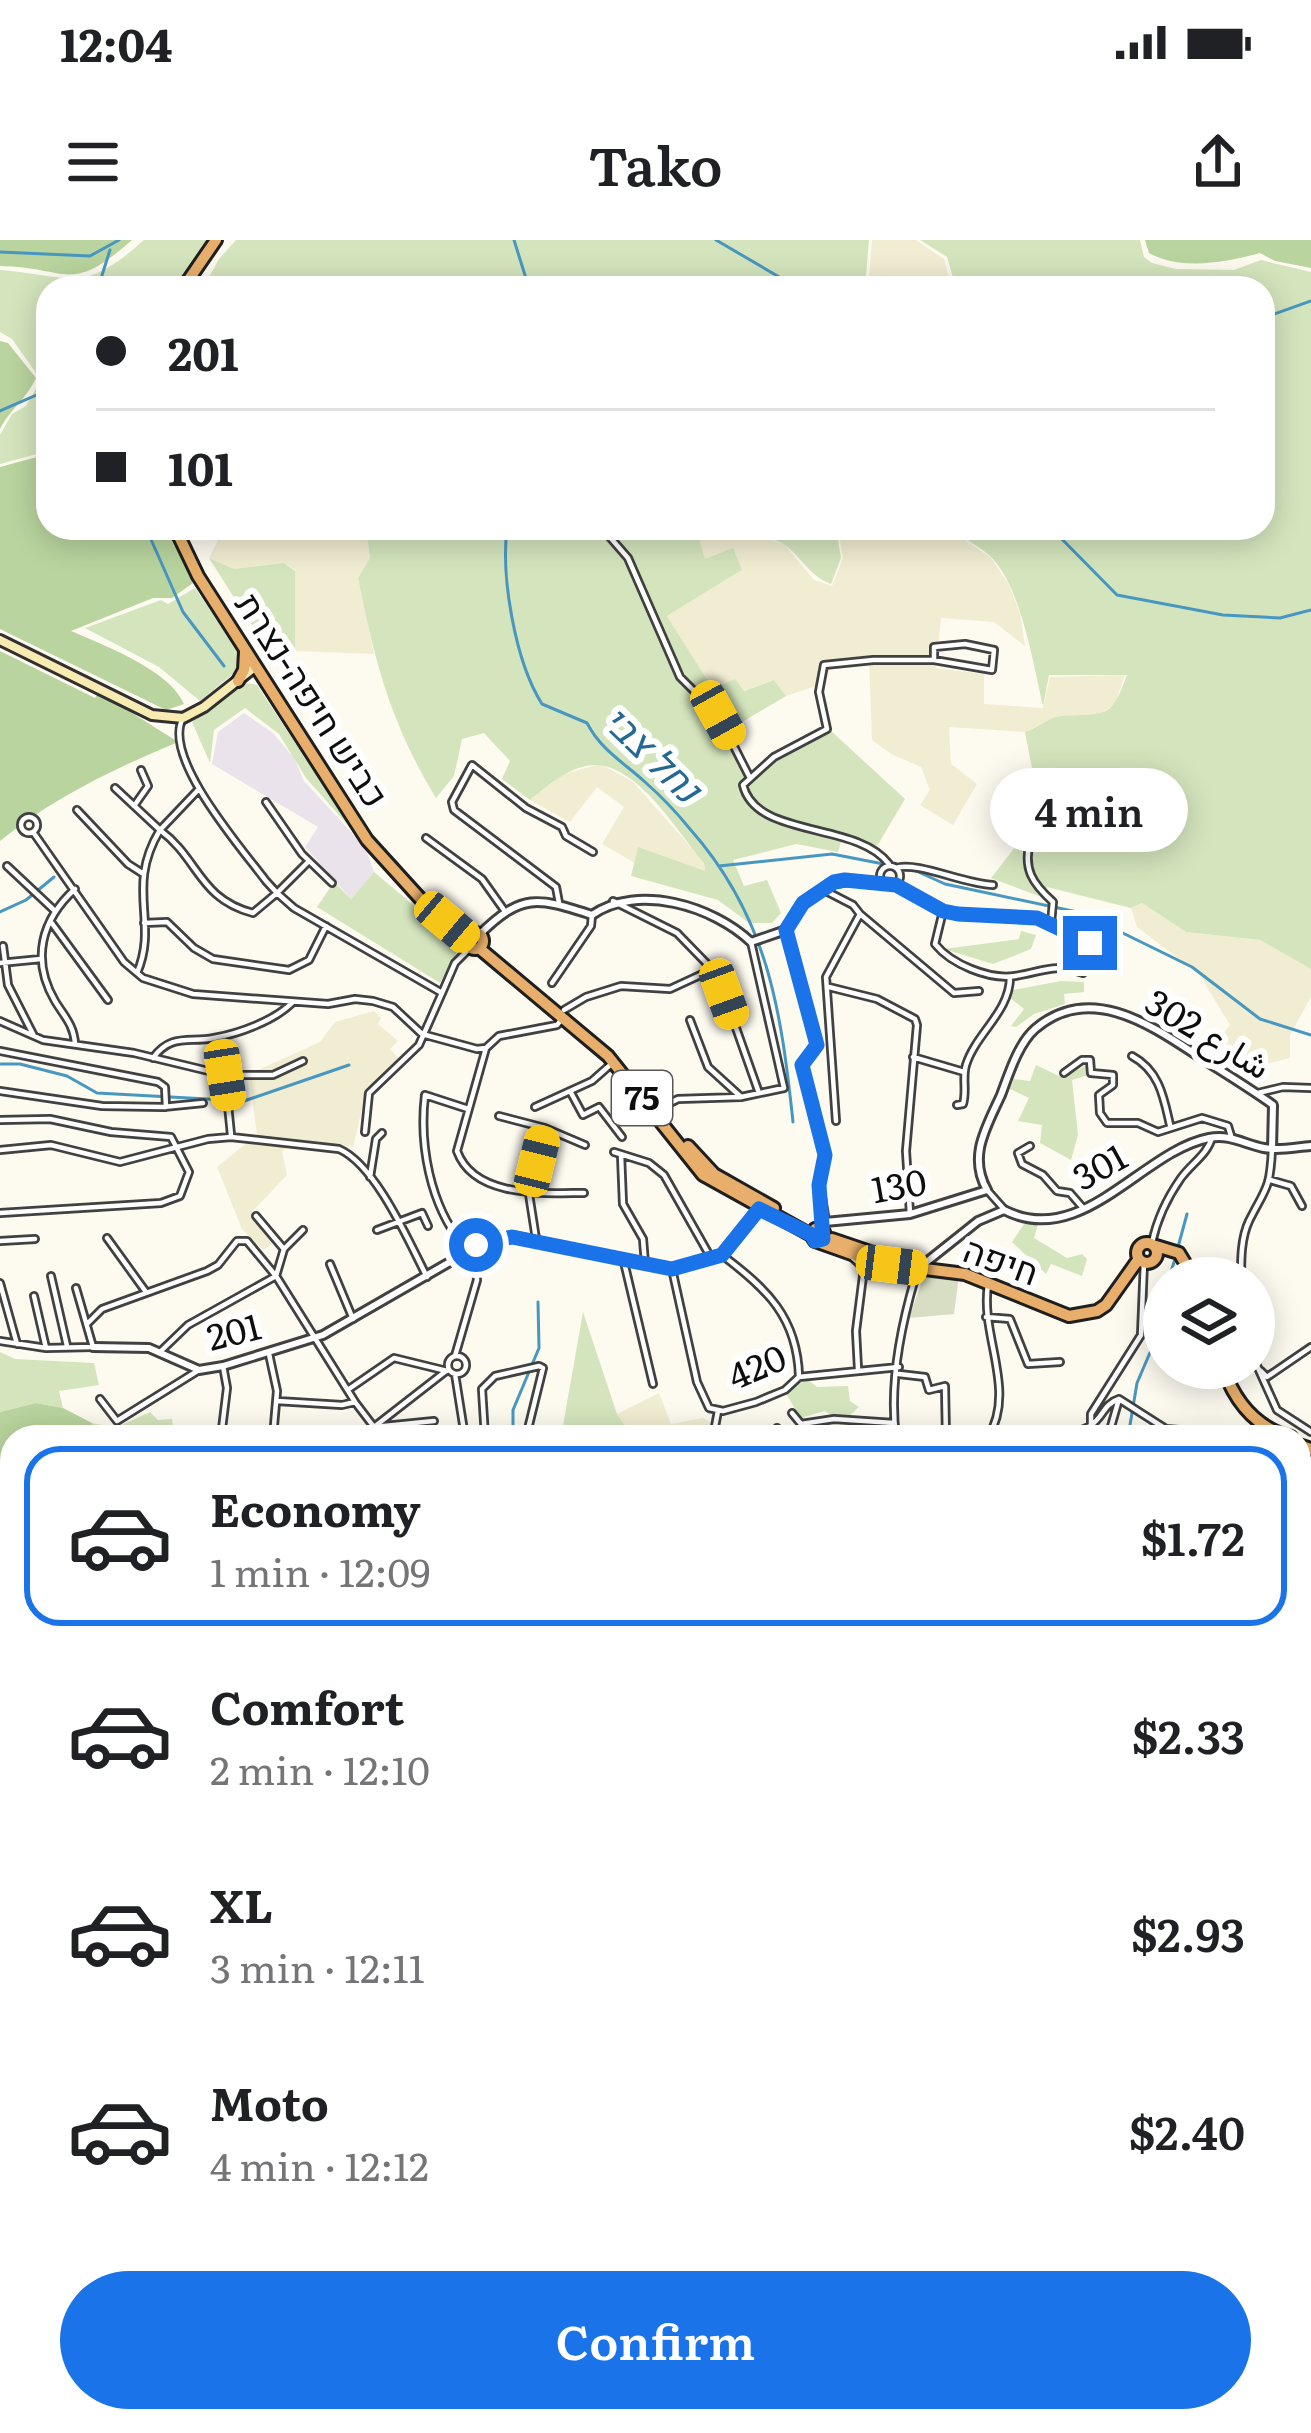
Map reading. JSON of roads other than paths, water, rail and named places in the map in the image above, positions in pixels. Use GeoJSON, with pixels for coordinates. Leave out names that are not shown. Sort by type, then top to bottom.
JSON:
{"type":"FeatureCollection","features":[{"type":"Feature","properties":{"kind":"highway"},"geometry":{"type":"LineString","coordinates":[[191,276],[216,240]]}},
{"type":"Feature","properties":{"kind":"highway","name":"כביש חיפה-נצרת"},"geometry":{"type":"LineString","coordinates":[[180,540],[197,576],[367,840],[426,904],[614,1051],[706,1166],[761,1206],[820,1232]]}},
{"type":"Feature","properties":{"kind":"highway"},"geometry":{"type":"LineString","coordinates":[[238,681],[246,664],[244,648]]}},
{"type":"Feature","properties":{"kind":"highway","name":"חיפה"},"geometry":{"type":"LineString","coordinates":[[820,1232],[849,1254],[877,1263],[959,1273],[1057,1313],[1082,1315],[1106,1305],[1139,1258]]}},
{"type":"Feature","properties":{"kind":"highway","name":"חיפה"},"geometry":{"type":"LineString","coordinates":[[820,1232],[919,1270],[976,1271],[1038,1300],[1081,1309],[1108,1296],[1139,1258]]}},
{"type":"Feature","properties":{"kind":"highway"},"geometry":{"type":"LineString","coordinates":[[1155,1249],[1181,1257]]}},
{"type":"Feature","properties":{"kind":"highway","name":"75"},"geometry":{"type":"LineString","coordinates":[[1139,1258],[1155,1249]]}},
{"type":"Feature","properties":{"kind":"highway"},"geometry":{"type":"LineString","coordinates":[[1227,1389],[1232,1402],[1254,1425]]}},
{"type":"Feature","properties":{"kind":"highway"},"geometry":{"type":"LineString","coordinates":[[1232,1389],[1250,1415],[1264,1425]]}},
{"type":"Feature","properties":{"kind":"main road"},"geometry":{"type":"LineString","coordinates":[[0,640],[152,715],[183,718],[256,666]]}},
{"type":"Feature","properties":{"kind":"street"},"geometry":{"type":"LineString","coordinates":[[612,540],[628,558],[680,677],[718,715],[749,776]]}},
{"type":"Feature","properties":{"kind":"street"},"geometry":{"type":"LineString","coordinates":[[896,885],[893,866],[878,852],[816,828],[768,817],[752,804],[743,785],[774,757],[827,729],[819,692],[824,665],[934,660],[992,670],[994,650],[965,644],[934,647],[934,660]]}},
{"type":"Feature","properties":{"kind":"street"},"geometry":{"type":"LineString","coordinates":[[183,718],[178,724],[183,750],[199,789],[277,893],[442,992]]}},
{"type":"Feature","properties":{"kind":"street"},"geometry":{"type":"LineString","coordinates":[[559,902],[556,887],[454,810],[452,802],[472,765],[593,852]]}},
{"type":"Feature","properties":{"kind":"street"},"geometry":{"type":"LineString","coordinates":[[133,807],[148,786],[141,770]]}},
{"type":"Feature","properties":{"kind":"street"},"geometry":{"type":"LineString","coordinates":[[115,788],[176,844],[220,900],[253,913],[309,861]]}},
{"type":"Feature","properties":{"kind":"street"},"geometry":{"type":"LineString","coordinates":[[137,974],[146,948],[143,873],[147,855],[160,830],[199,789]]}},
{"type":"Feature","properties":{"kind":"street"},"geometry":{"type":"LineString","coordinates":[[266,802],[309,861],[332,883]]}},
{"type":"Feature","properties":{"kind":"street"},"geometry":{"type":"LineString","coordinates":[[77,810],[128,864],[143,873]]}},
{"type":"Feature","properties":{"kind":"street"},"geometry":{"type":"LineString","coordinates":[[34,832],[115,951],[137,974],[193,994],[333,1004],[373,1000],[393,1007],[426,1036],[486,1048]]}},
{"type":"Feature","properties":{"kind":"street"},"geometry":{"type":"LineString","coordinates":[[426,838],[482,879],[504,910]]}},
{"type":"Feature","properties":{"kind":"street"},"geometry":{"type":"LineString","coordinates":[[1030,841],[1028,869],[1034,885],[1052,902],[1052,923]]}},
{"type":"Feature","properties":{"kind":"street"},"geometry":{"type":"LineString","coordinates":[[882,882],[881,876],[893,866],[912,864],[968,884],[993,885]]}},
{"type":"Feature","properties":{"kind":"street"},"geometry":{"type":"LineString","coordinates":[[7,866],[55,911]]}},
{"type":"Feature","properties":{"kind":"street"},"geometry":{"type":"LineString","coordinates":[[820,1232],[819,1185],[825,1155],[802,1065],[817,1045],[786,930],[797,909],[840,880],[882,882],[943,911],[1023,916],[1052,923],[1090,943]]}},
{"type":"Feature","properties":{"kind":"street"},"geometry":{"type":"LineString","coordinates":[[75,889],[50,919],[41,959],[46,982],[71,1025],[75,1044]]}},
{"type":"Feature","properties":{"kind":"street"},"geometry":{"type":"LineString","coordinates":[[822,889],[853,904],[954,993],[979,991]]}},
{"type":"Feature","properties":{"kind":"street"},"geometry":{"type":"LineString","coordinates":[[552,983],[590,926],[592,915],[613,901],[641,899],[711,914],[726,920],[751,942],[784,1088],[741,1097],[678,1099],[664,1106]]}},
{"type":"Feature","properties":{"kind":"street"},"geometry":{"type":"LineString","coordinates":[[365,1132],[369,1093],[426,1036],[455,963],[504,910],[535,901],[559,902],[592,915]]}},
{"type":"Feature","properties":{"kind":"street"},"geometry":{"type":"LineString","coordinates":[[613,901],[677,933],[712,969]]}},
{"type":"Feature","properties":{"kind":"street"},"geometry":{"type":"LineString","coordinates":[[943,911],[934,938],[937,948],[964,966],[1010,977],[1057,965],[1083,973]]}},
{"type":"Feature","properties":{"kind":"street"},"geometry":{"type":"LineString","coordinates":[[836,1120],[826,977],[860,914]]}},
{"type":"Feature","properties":{"kind":"street"},"geometry":{"type":"LineString","coordinates":[[50,919],[108,1000]]}},
{"type":"Feature","properties":{"kind":"street"},"geometry":{"type":"LineString","coordinates":[[144,922],[167,922],[213,959],[282,970],[300,968],[310,960],[326,926]]}},
{"type":"Feature","properties":{"kind":"street"},"geometry":{"type":"LineString","coordinates":[[751,942],[786,930]]}},
{"type":"Feature","properties":{"kind":"street"},"geometry":{"type":"LineString","coordinates":[[3,946],[2,963],[13,999],[35,1038]]}},
{"type":"Feature","properties":{"kind":"street"},"geometry":{"type":"LineString","coordinates":[[2,963],[41,959]]}},
{"type":"Feature","properties":{"kind":"street"},"geometry":{"type":"LineString","coordinates":[[584,1193],[530,1194],[485,1180],[459,1160],[457,1151],[486,1048],[499,1036],[557,1025],[563,1013],[614,988],[663,990],[722,965]]}},
{"type":"Feature","properties":{"kind":"street"},"geometry":{"type":"LineString","coordinates":[[957,1105],[964,1104],[967,1091],[964,1072],[984,1029],[1002,1008],[1010,977]]}},
{"type":"Feature","properties":{"kind":"street"},"geometry":{"type":"LineString","coordinates":[[829,987],[877,999],[915,1019],[906,1151],[910,1214]]}},
{"type":"Feature","properties":{"kind":"street"},"geometry":{"type":"LineString","coordinates":[[724,994],[759,1093]]}},
{"type":"Feature","properties":{"kind":"street"},"geometry":{"type":"LineString","coordinates":[[153,1058],[179,1038],[211,1039],[248,1028],[293,1002]]}},
{"type":"Feature","properties":{"kind":"street","name":"شارع 302"},"geometry":{"type":"LineString","coordinates":[[987,1190],[976,1164],[986,1130],[1028,1037],[1060,1015],[1081,1008],[1133,1017],[1256,1093],[1276,1110],[1272,1149]]}},
{"type":"Feature","properties":{"kind":"street"},"geometry":{"type":"LineString","coordinates":[[690,1020],[709,1067],[741,1097]]}},
{"type":"Feature","properties":{"kind":"street"},"geometry":{"type":"LineString","coordinates":[[0,1021],[35,1038],[225,1075],[273,1076],[303,1061]]}},
{"type":"Feature","properties":{"kind":"street"},"geometry":{"type":"LineString","coordinates":[[0,1051],[158,1082],[164,1087],[166,1107]]}},
{"type":"Feature","properties":{"kind":"street"},"geometry":{"type":"LineString","coordinates":[[1132,1056],[1146,1064],[1160,1084],[1172,1128]]}},
{"type":"Feature","properties":{"kind":"street"},"geometry":{"type":"LineString","coordinates":[[914,1057],[964,1072]]}},
{"type":"Feature","properties":{"kind":"street"},"geometry":{"type":"LineString","coordinates":[[1064,1073],[1090,1060],[1091,1073],[1113,1075],[1113,1084],[1099,1095],[1100,1113],[1107,1123],[1138,1123],[1158,1132],[1211,1118],[1228,1126],[1231,1136]]}},
{"type":"Feature","properties":{"kind":"street"},"geometry":{"type":"LineString","coordinates":[[535,1107],[592,1081],[609,1066]]}},
{"type":"Feature","properties":{"kind":"street"},"geometry":{"type":"LineString","coordinates":[[225,1075],[231,1137]]}},
{"type":"Feature","properties":{"kind":"street"},"geometry":{"type":"LineString","coordinates":[[1256,1093],[1289,1086],[1311,1088]]}},
{"type":"Feature","properties":{"kind":"street"},"geometry":{"type":"LineString","coordinates":[[0,1091],[102,1106],[203,1103]]}},
{"type":"Feature","properties":{"kind":"street"},"geometry":{"type":"LineString","coordinates":[[570,1091],[583,1115],[599,1107],[622,1137]]}},
{"type":"Feature","properties":{"kind":"street"},"geometry":{"type":"LineString","coordinates":[[468,1108],[425,1095],[421,1126],[429,1173],[452,1231],[462,1244],[462,1255],[473,1257]]}},
{"type":"Feature","properties":{"kind":"street"},"geometry":{"type":"LineString","coordinates":[[500,1116],[585,1145]]}},
{"type":"Feature","properties":{"kind":"street"},"geometry":{"type":"LineString","coordinates":[[0,1120],[50,1119],[111,1132],[171,1137],[187,1163],[188,1180],[180,1196],[171,1201],[0,1213]]}},
{"type":"Feature","properties":{"kind":"street"},"geometry":{"type":"LineString","coordinates":[[537,1243],[530,1194],[545,1128]]}},
{"type":"Feature","properties":{"kind":"street"},"geometry":{"type":"LineString","coordinates":[[370,1177],[376,1139],[382,1133]]}},
{"type":"Feature","properties":{"kind":"street","name":"301"},"geometry":{"type":"LineString","coordinates":[[1004,1210],[1049,1219],[1083,1208],[1136,1180],[1181,1148],[1211,1138],[1231,1136],[1272,1149],[1311,1146]]}},
{"type":"Feature","properties":{"kind":"street"},"geometry":{"type":"LineString","coordinates":[[0,1150],[51,1145],[120,1162],[231,1137],[339,1149],[370,1177],[427,1277]]}},
{"type":"Feature","properties":{"kind":"street"},"geometry":{"type":"LineString","coordinates":[[1155,1249],[1172,1191],[1208,1150],[1211,1138]]}},
{"type":"Feature","properties":{"kind":"street"},"geometry":{"type":"LineString","coordinates":[[1030,1146],[1018,1153],[1022,1164],[1043,1175],[1057,1191],[1070,1193],[1083,1208]]}},
{"type":"Feature","properties":{"kind":"street"},"geometry":{"type":"LineString","coordinates":[[1243,1257],[1245,1231],[1270,1180],[1272,1149]]}},
{"type":"Feature","properties":{"kind":"street"},"geometry":{"type":"LineString","coordinates":[[646,1265],[643,1240],[623,1204],[618,1154],[649,1163],[664,1175],[711,1258]]}},
{"type":"Feature","properties":{"kind":"street"},"geometry":{"type":"LineString","coordinates":[[1270,1180],[1291,1186],[1302,1206]]}},
{"type":"Feature","properties":{"kind":"street"},"geometry":{"type":"LineString","coordinates":[[792,1413],[801,1424],[834,1419],[894,1423],[904,1316],[919,1270],[978,1221],[1004,1210],[987,1190]]}},
{"type":"Feature","properties":{"kind":"street","name":"130"},"geometry":{"type":"LineString","coordinates":[[820,1232],[910,1214],[987,1190]]}},
{"type":"Feature","properties":{"kind":"street"},"geometry":{"type":"LineString","coordinates":[[462,1244],[501,1237],[672,1269],[722,1255],[761,1206]]}},
{"type":"Feature","properties":{"kind":"street"},"geometry":{"type":"LineString","coordinates":[[377,1230],[422,1214],[428,1226]]}},
{"type":"Feature","properties":{"kind":"street"},"geometry":{"type":"LineString","coordinates":[[256,1216],[284,1249]]}},
{"type":"Feature","properties":{"kind":"street"},"geometry":{"type":"LineString","coordinates":[[161,1351],[188,1325],[277,1276],[284,1249],[303,1230]]}},
{"type":"Feature","properties":{"kind":"street"},"geometry":{"type":"LineString","coordinates":[[0,1240],[35,1238]]}},
{"type":"Feature","properties":{"kind":"street"},"geometry":{"type":"LineString","coordinates":[[107,1238],[146,1292]]}},
{"type":"Feature","properties":{"kind":"street"},"geometry":{"type":"LineString","coordinates":[[88,1323],[102,1309],[207,1271],[241,1240],[277,1276],[373,1425]]}},
{"type":"Feature","properties":{"kind":"street"},"geometry":{"type":"LineString","coordinates":[[462,1425],[449,1361],[455,1356],[477,1280],[476,1245]]}},
{"type":"Feature","properties":{"kind":"street"},"geometry":{"type":"LineString","coordinates":[[849,1254],[864,1268],[919,1270]]}},
{"type":"Feature","properties":{"kind":"street","name":"201"},"geometry":{"type":"LineString","coordinates":[[0,1341],[46,1348],[161,1351],[199,1370],[223,1366],[316,1338],[462,1255]]}},
{"type":"Feature","properties":{"kind":"street"},"geometry":{"type":"LineString","coordinates":[[722,1255],[771,1297],[792,1329],[799,1377]]}},
{"type":"Feature","properties":{"kind":"street"},"geometry":{"type":"LineString","coordinates":[[1091,1425],[1091,1414],[1143,1330],[1139,1258]]}},
{"type":"Feature","properties":{"kind":"street"},"geometry":{"type":"LineString","coordinates":[[624,1262],[652,1384]]}},
{"type":"Feature","properties":{"kind":"street"},"geometry":{"type":"LineString","coordinates":[[330,1264],[353,1319]]}},
{"type":"Feature","properties":{"kind":"street"},"geometry":{"type":"LineString","coordinates":[[858,1369],[856,1331],[864,1268]]}},
{"type":"Feature","properties":{"kind":"street","name":"420"},"geometry":{"type":"LineString","coordinates":[[672,1269],[701,1397],[709,1408],[718,1411],[785,1390],[799,1377],[858,1369],[899,1371]]}},
{"type":"Feature","properties":{"kind":"street"},"geometry":{"type":"LineString","coordinates":[[51,1276],[68,1348]]}},
{"type":"Feature","properties":{"kind":"street"},"geometry":{"type":"LineString","coordinates":[[0,1283],[17,1344]]}},
{"type":"Feature","properties":{"kind":"street"},"geometry":{"type":"LineString","coordinates":[[989,1283],[986,1317],[1000,1394],[996,1425]]}},
{"type":"Feature","properties":{"kind":"street"},"geometry":{"type":"LineString","coordinates":[[76,1288],[93,1347]]}},
{"type":"Feature","properties":{"kind":"street"},"geometry":{"type":"LineString","coordinates":[[34,1296],[46,1348]]}},
{"type":"Feature","properties":{"kind":"street"},"geometry":{"type":"LineString","coordinates":[[986,1317],[1010,1319],[1028,1364],[1060,1362]]}},
{"type":"Feature","properties":{"kind":"street"},"geometry":{"type":"LineString","coordinates":[[1275,1375],[1311,1347]]}},
{"type":"Feature","properties":{"kind":"street"},"geometry":{"type":"LineString","coordinates":[[269,1353],[277,1401],[274,1425]]}},
{"type":"Feature","properties":{"kind":"street"},"geometry":{"type":"LineString","coordinates":[[377,1425],[450,1371],[465,1366],[455,1356]]}},
{"type":"Feature","properties":{"kind":"street"},"geometry":{"type":"LineString","coordinates":[[349,1389],[394,1358],[450,1371]]}},
{"type":"Feature","properties":{"kind":"street"},"geometry":{"type":"LineString","coordinates":[[222,1425],[227,1388],[223,1366]]}},
{"type":"Feature","properties":{"kind":"street"},"geometry":{"type":"LineString","coordinates":[[484,1425],[480,1395],[488,1382],[539,1366],[543,1368],[529,1425]]}},
{"type":"Feature","properties":{"kind":"street"},"geometry":{"type":"LineString","coordinates":[[100,1399],[117,1420],[199,1370]]}},
{"type":"Feature","properties":{"kind":"street"},"geometry":{"type":"LineString","coordinates":[[899,1371],[925,1376],[929,1390],[945,1386],[946,1425]]}},
{"type":"Feature","properties":{"kind":"street"},"geometry":{"type":"LineString","coordinates":[[1267,1389],[1277,1410],[1300,1425]]}},
{"type":"Feature","properties":{"kind":"street"},"geometry":{"type":"LineString","coordinates":[[1092,1425],[1107,1404],[1119,1399],[1161,1425]]}},
{"type":"Feature","properties":{"kind":"street"},"geometry":{"type":"LineString","coordinates":[[1111,1425],[1119,1399]]}},
{"type":"Feature","properties":{"kind":"street"},"geometry":{"type":"LineString","coordinates":[[277,1401],[356,1402]]}},
{"type":"Feature","properties":{"kind":"street"},"geometry":{"type":"LineString","coordinates":[[715,1425],[718,1411]]}},
{"type":"Feature","properties":{"kind":"street"},"geometry":{"type":"LineString","coordinates":[[391,1425],[434,1420]]}},
{"type":"Feature","properties":{"kind":"waterway"},"geometry":{"type":"LineString","coordinates":[[0,252],[90,256],[119,240]]}},
{"type":"Feature","properties":{"kind":"waterway","name":"נחל צבי"},"geometry":{"type":"LineString","coordinates":[[514,240],[525,276]]}},
{"type":"Feature","properties":{"kind":"waterway"},"geometry":{"type":"LineString","coordinates":[[716,240],[778,276]]}},
{"type":"Feature","properties":{"kind":"waterway"},"geometry":{"type":"LineString","coordinates":[[102,276],[110,250]]}},
{"type":"Feature","properties":{"kind":"waterway"},"geometry":{"type":"LineString","coordinates":[[1275,314],[1311,301]]}},
{"type":"Feature","properties":{"kind":"waterway"},"geometry":{"type":"LineString","coordinates":[[0,411],[36,395]]}},
{"type":"Feature","properties":{"kind":"waterway"},"geometry":{"type":"LineString","coordinates":[[151,540],[183,612],[224,666]]}},
{"type":"Feature","properties":{"kind":"waterway","name":"נחל צבי"},"geometry":{"type":"LineString","coordinates":[[506,540],[512,619],[524,665],[542,704],[587,723],[606,748],[680,817],[737,896],[754,931],[776,1003],[793,1122]]}},
{"type":"Feature","properties":{"kind":"waterway"},"geometry":{"type":"LineString","coordinates":[[1063,540],[1117,595],[1223,615],[1280,618],[1311,610]]}},
{"type":"Feature","properties":{"kind":"waterway"},"geometry":{"type":"LineString","coordinates":[[719,866],[832,854],[899,867]]}},
{"type":"Feature","properties":{"kind":"waterway"},"geometry":{"type":"LineString","coordinates":[[914,870],[945,884],[1082,913],[1192,967],[1260,1019],[1311,1035]]}},
{"type":"Feature","properties":{"kind":"waterway"},"geometry":{"type":"LineString","coordinates":[[0,912],[26,900],[54,877]]}},
{"type":"Feature","properties":{"kind":"waterway"},"geometry":{"type":"LineString","coordinates":[[0,1064],[67,1076],[97,1093],[244,1101],[349,1065]]}},
{"type":"Feature","properties":{"kind":"waterway"},"geometry":{"type":"LineString","coordinates":[[1178,1247],[1187,1214]]}},
{"type":"Feature","properties":{"kind":"waterway"},"geometry":{"type":"LineString","coordinates":[[513,1425],[513,1410],[539,1348],[538,1302]]}},
{"type":"Feature","properties":{"kind":"waterway"},"geometry":{"type":"LineString","coordinates":[[1130,1425],[1143,1369]]}},
{"type":"Feature","properties":{"kind":"waterway"},"geometry":{"type":"LineString","coordinates":[[1265,2433],[1292,2433]]}}]}
